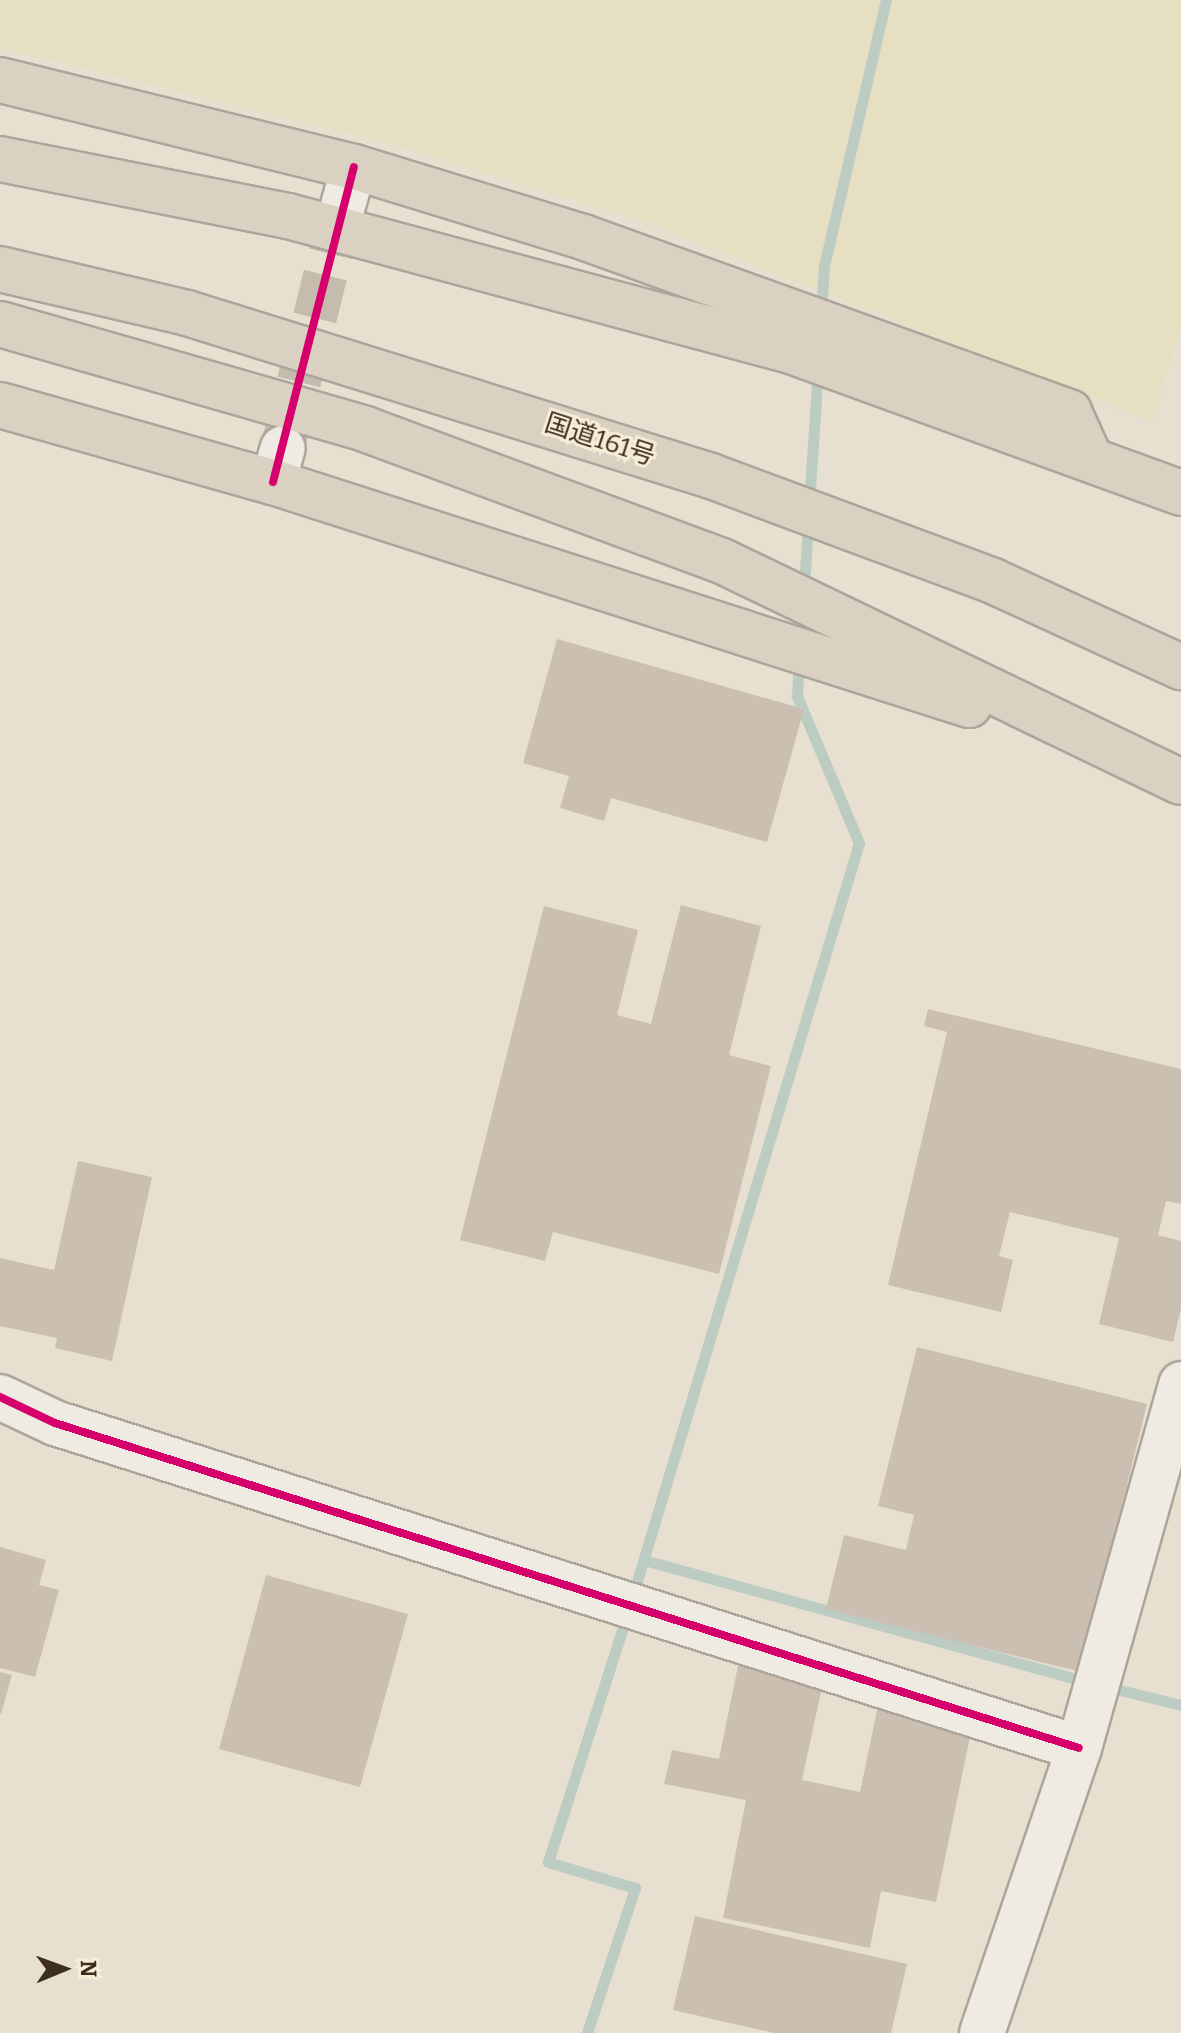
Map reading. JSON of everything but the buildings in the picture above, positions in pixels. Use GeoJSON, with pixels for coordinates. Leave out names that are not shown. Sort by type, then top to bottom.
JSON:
{"type":"FeatureCollection","features":[{"type":"Feature","properties":{"kind":"highway"},"geometry":{"type":"LineString","coordinates":[[0,80],[354,167],[583,237],[836,348],[1069,412],[1089,456],[1181,493]]}},
{"type":"Feature","properties":{"kind":"highway"},"geometry":{"type":"LineString","coordinates":[[0,159],[288,216],[793,331]]}},
{"type":"Feature","properties":{"kind":"highway","name":"国道161号"},"geometry":{"type":"LineString","coordinates":[[0,269],[187,313],[369,367],[780,501],[993,581],[1181,667]]}},
{"type":"Feature","properties":{"kind":"highway"},"geometry":{"type":"LineString","coordinates":[[0,324],[365,429],[722,561],[1094,743],[1181,782]]}},
{"type":"Feature","properties":{"kind":"highway"},"geometry":{"type":"LineString","coordinates":[[0,405],[278,465],[823,659],[1094,743]]}},
{"type":"Feature","properties":{"kind":"street"},"geometry":{"type":"LineString","coordinates":[[338,223],[354,167]]}},
{"type":"Feature","properties":{"kind":"street"},"geometry":{"type":"LineString","coordinates":[[982,2033],[1084,1728],[1181,1384]]}},
{"type":"Feature","properties":{"kind":"street"},"geometry":{"type":"LineString","coordinates":[[0,1397],[55,1423],[653,1613],[1084,1728]]}},
{"type":"Feature","properties":{"kind":"shaded area"},"geometry":{"type":"Polygon","coordinates":[[[0,0],[1181,0],[1181,327],[1152,421],[645,222],[375,139],[0,48],[0,0]]]}},
{"type":"Feature","properties":{"kind":"waterway"},"geometry":{"type":"LineString","coordinates":[[821,313],[824,266],[886,0]]}},
{"type":"Feature","properties":{"kind":"waterway"},"geometry":{"type":"LineString","coordinates":[[809,504],[818,370]]}},
{"type":"Feature","properties":{"kind":"waterway"},"geometry":{"type":"LineString","coordinates":[[804,588],[808,522]]}},
{"type":"Feature","properties":{"kind":"waterway"},"geometry":{"type":"LineString","coordinates":[[632,1598],[859,843],[797,696],[799,661]]}},
{"type":"Feature","properties":{"kind":"waterway"},"geometry":{"type":"LineString","coordinates":[[644,1560],[1087,1682]]}},
{"type":"Feature","properties":{"kind":"waterway"},"geometry":{"type":"LineString","coordinates":[[587,2033],[635,1888],[548,1862],[627,1615]]}},
{"type":"Feature","properties":{"kind":"waterway"},"geometry":{"type":"LineString","coordinates":[[1104,1686],[1181,1705]]}},
{"type":"Feature","properties":{"kind":"tunnel"},"geometry":{"type":"LineString","coordinates":[[283,446],[338,223]]}},
{"type":"Feature","properties":{"kind":"cycle path"},"geometry":{"type":"LineString","coordinates":[[273,482],[354,167]]}},
{"type":"Feature","properties":{"kind":"cycle path"},"geometry":{"type":"LineString","coordinates":[[0,1397],[55,1423],[1079,1748]]}}]}
